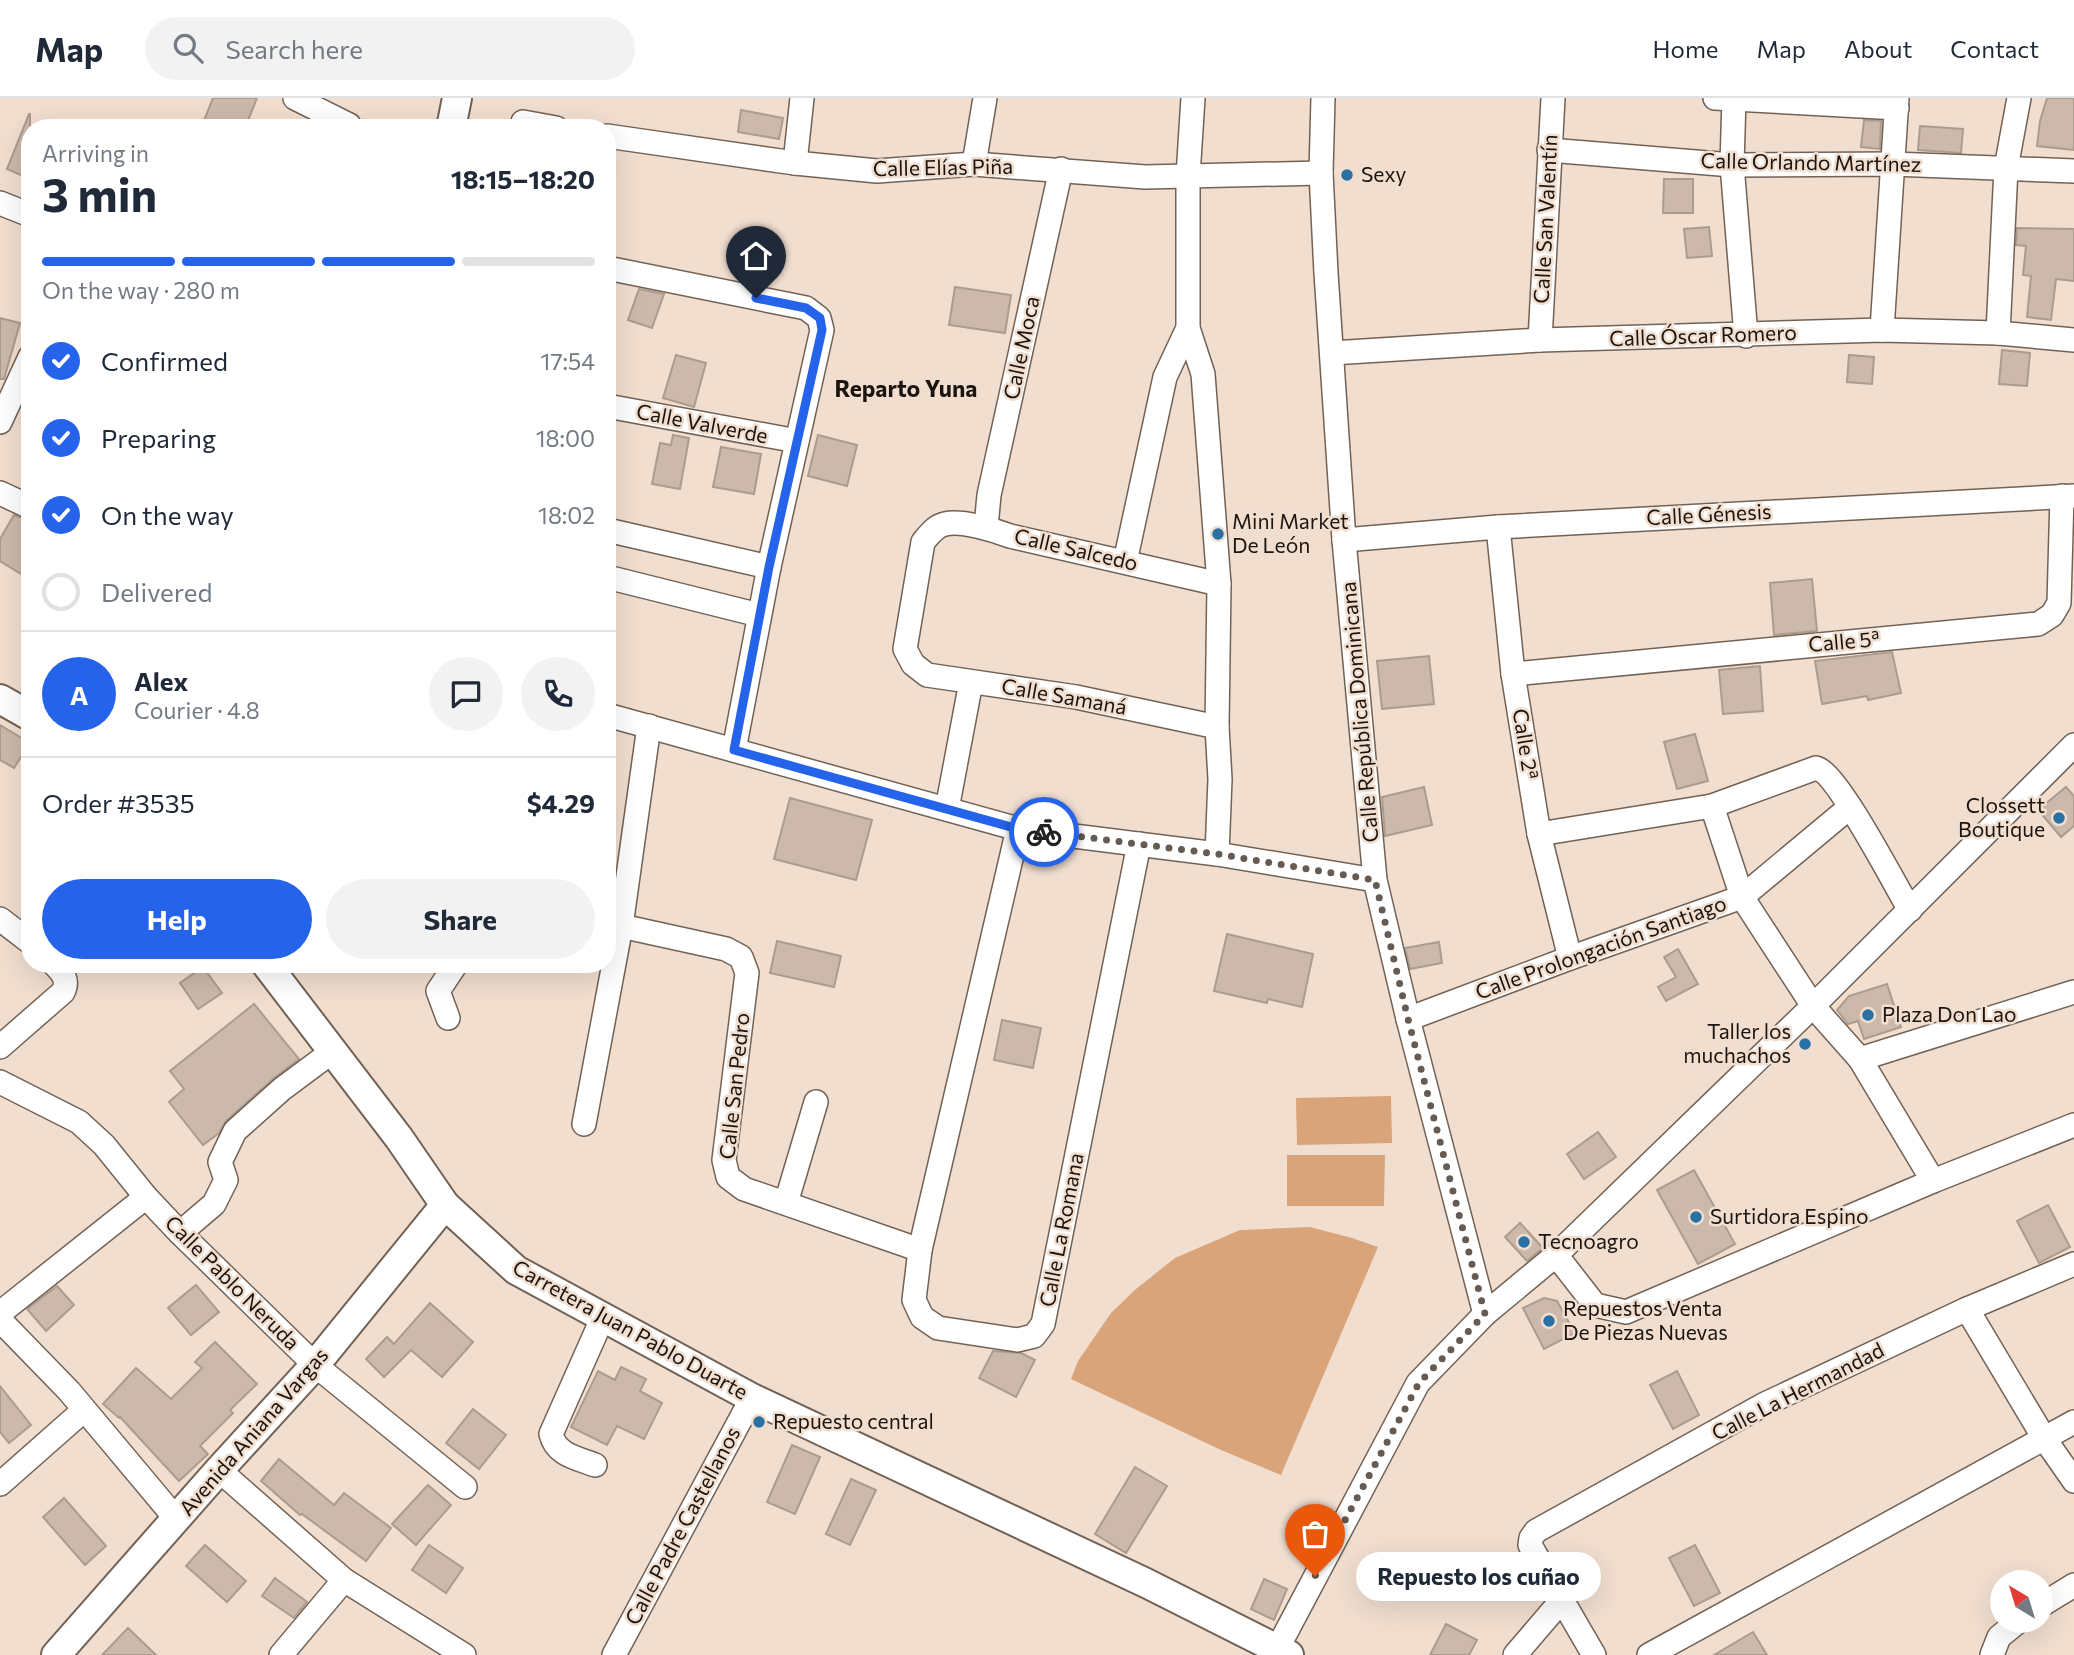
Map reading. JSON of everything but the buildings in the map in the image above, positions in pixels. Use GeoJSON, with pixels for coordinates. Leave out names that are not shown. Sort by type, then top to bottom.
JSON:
{"type":"FeatureCollection","features":[{"type":"Feature","properties":{"kind":"main road"},"geometry":{"type":"LineString","coordinates":[[453,119],[457,98]]}},
{"type":"Feature","properties":{"kind":"main road"},"geometry":{"type":"LineString","coordinates":[[0,699],[21,711]]}},
{"type":"Feature","properties":{"kind":"main road","name":"Carretera Juan Pablo Duarte"},"geometry":{"type":"LineString","coordinates":[[278,973],[445,1205],[516,1270],[752,1398],[1146,1583],[1280,1653]]}},
{"type":"Feature","properties":{"kind":"main road","name":"Avenida Aniana Vargas"},"geometry":{"type":"LineString","coordinates":[[56,1655],[315,1365],[445,1205]]}},
{"type":"Feature","properties":{"kind":"street"},"geometry":{"type":"LineString","coordinates":[[295,98],[337,119]]}},
{"type":"Feature","properties":{"kind":"street"},"geometry":{"type":"LineString","coordinates":[[795,163],[802,98]]}},
{"type":"Feature","properties":{"kind":"street"},"geometry":{"type":"LineString","coordinates":[[974,164],[985,98]]}},
{"type":"Feature","properties":{"kind":"street"},"geometry":{"type":"LineString","coordinates":[[1193,98],[1188,176],[1188,328],[1203,374],[1219,584],[1217,727],[1220,779],[1217,854]]}},
{"type":"Feature","properties":{"kind":"street","name":"Calle República Dominicana"},"geometry":{"type":"LineString","coordinates":[[1323,98],[1321,173],[1344,540],[1375,880],[1408,1019],[1485,1314]]}},
{"type":"Feature","properties":{"kind":"street","name":"Calle San Valentín"},"geometry":{"type":"LineString","coordinates":[[1541,340],[1553,98]]}},
{"type":"Feature","properties":{"kind":"street"},"geometry":{"type":"LineString","coordinates":[[1746,336],[1728,98],[1897,103],[1882,330]]}},
{"type":"Feature","properties":{"kind":"street"},"geometry":{"type":"LineString","coordinates":[[1998,333],[2006,168],[2019,98]]}},
{"type":"Feature","properties":{"kind":"street","name":"Calle Elías Piña"},"geometry":{"type":"LineString","coordinates":[[616,137],[795,163],[877,171],[974,164],[1145,177],[1321,173]]}},
{"type":"Feature","properties":{"kind":"street","name":"Calle Orlando Martínez"},"geometry":{"type":"LineString","coordinates":[[1549,150],[1732,165],[1893,164],[2074,171]]}},
{"type":"Feature","properties":{"kind":"street","name":"Calle Moca"},"geometry":{"type":"LineString","coordinates":[[986,527],[989,495],[1061,169]]}},
{"type":"Feature","properties":{"kind":"street"},"geometry":{"type":"LineString","coordinates":[[0,203],[21,211]]}},
{"type":"Feature","properties":{"kind":"street"},"geometry":{"type":"LineString","coordinates":[[616,270],[806,308],[820,318],[822,330],[769,567],[734,750]]}},
{"type":"Feature","properties":{"kind":"street"},"geometry":{"type":"LineString","coordinates":[[1125,562],[1165,377],[1188,328]]}},
{"type":"Feature","properties":{"kind":"street","name":"Calle Óscar Romero"},"geometry":{"type":"LineString","coordinates":[[1332,354],[1541,340],[1882,330],[1998,333],[2074,340]]}},
{"type":"Feature","properties":{"kind":"street"},"geometry":{"type":"LineString","coordinates":[[0,422],[21,376]]}},
{"type":"Feature","properties":{"kind":"street","name":"Calle Valverde"},"geometry":{"type":"LineString","coordinates":[[616,408],[797,441]]}},
{"type":"Feature","properties":{"kind":"street"},"geometry":{"type":"LineString","coordinates":[[0,493],[21,502]]}},
{"type":"Feature","properties":{"kind":"street","name":"Calle Génesis"},"geometry":{"type":"LineString","coordinates":[[1344,540],[1498,527],[2068,496]]}},
{"type":"Feature","properties":{"kind":"street","name":"Calle 5ª"},"geometry":{"type":"LineString","coordinates":[[1513,674],[2038,624],[2052,615],[2059,603],[2068,496]]}},
{"type":"Feature","properties":{"kind":"street","name":"Calle Salcedo"},"geometry":{"type":"LineString","coordinates":[[913,664],[905,649],[923,542],[933,530],[945,523],[986,527],[1010,536],[1219,584]]}},
{"type":"Feature","properties":{"kind":"street","name":"Calle 2ª"},"geometry":{"type":"LineString","coordinates":[[1498,527],[1513,674],[1539,834],[1570,958]]}},
{"type":"Feature","properties":{"kind":"street"},"geometry":{"type":"LineString","coordinates":[[616,532],[769,567]]}},
{"type":"Feature","properties":{"kind":"street"},"geometry":{"type":"LineString","coordinates":[[616,579],[759,615]]}},
{"type":"Feature","properties":{"kind":"street","name":"Calle Samaná"},"geometry":{"type":"LineString","coordinates":[[913,664],[928,675],[1076,697],[1217,727]]}},
{"type":"Feature","properties":{"kind":"street"},"geometry":{"type":"LineString","coordinates":[[947,809],[971,682]]}},
{"type":"Feature","properties":{"kind":"street"},"geometry":{"type":"LineString","coordinates":[[616,717],[1018,829],[1217,854],[1375,880]]}},
{"type":"Feature","properties":{"kind":"street"},"geometry":{"type":"LineString","coordinates":[[616,953],[649,726]]}},
{"type":"Feature","properties":{"kind":"street"},"geometry":{"type":"LineString","coordinates":[[1280,1653],[1419,1383],[1485,1314],[1556,1255],[1813,1006],[2074,745]]}},
{"type":"Feature","properties":{"kind":"street"},"geometry":{"type":"LineString","coordinates":[[1539,834],[1712,806],[1816,768],[1822,769],[1850,807],[1910,910]]}},
{"type":"Feature","properties":{"kind":"street"},"geometry":{"type":"LineString","coordinates":[[1712,806],[1742,897],[1813,1006],[1860,1059],[1933,1181]]}},
{"type":"Feature","properties":{"kind":"street","name":"Calle Prolongación Santiago"},"geometry":{"type":"LineString","coordinates":[[1408,1019],[1742,897],[1850,807]]}},
{"type":"Feature","properties":{"kind":"street","name":"Calle La Romana"},"geometry":{"type":"LineString","coordinates":[[1018,829],[920,1250],[914,1300],[922,1317],[938,1328],[1017,1340],[1034,1336],[1043,1324],[1139,844]]}},
{"type":"Feature","properties":{"kind":"street"},"geometry":{"type":"LineString","coordinates":[[0,919],[21,935]]}},
{"type":"Feature","properties":{"kind":"street","name":"Calle San Pedro"},"geometry":{"type":"LineString","coordinates":[[621,926],[726,949],[741,957],[747,974],[724,1160],[728,1178],[744,1189],[920,1250]]}},
{"type":"Feature","properties":{"kind":"street"},"geometry":{"type":"LineString","coordinates":[[0,1046],[63,992],[67,985],[62,973]]}},
{"type":"Feature","properties":{"kind":"street"},"geometry":{"type":"LineString","coordinates":[[448,1018],[438,991],[450,973]]}},
{"type":"Feature","properties":{"kind":"street"},"geometry":{"type":"LineString","coordinates":[[584,1124],[612,973]]}},
{"type":"Feature","properties":{"kind":"street"},"geometry":{"type":"LineString","coordinates":[[1860,1059],[2074,992]]}},
{"type":"Feature","properties":{"kind":"street"},"geometry":{"type":"LineString","coordinates":[[180,1233],[214,1204],[226,1180],[220,1161],[234,1130],[282,1089],[333,1051]]}},
{"type":"Feature","properties":{"kind":"street","name":"Calle Pablo Neruda"},"geometry":{"type":"LineString","coordinates":[[0,1082],[79,1122],[104,1145],[146,1197],[180,1233],[315,1365],[465,1487]]}},
{"type":"Feature","properties":{"kind":"street"},"geometry":{"type":"LineString","coordinates":[[786,1203],[816,1102]]}},
{"type":"Feature","properties":{"kind":"street"},"geometry":{"type":"LineString","coordinates":[[1556,1255],[1595,1305],[1626,1312],[1933,1181],[2074,1125]]}},
{"type":"Feature","properties":{"kind":"street"},"geometry":{"type":"LineString","coordinates":[[0,1312],[146,1197]]}},
{"type":"Feature","properties":{"kind":"street","name":"Calle La Hermandad"},"geometry":{"type":"LineString","coordinates":[[1562,1600],[1530,1545],[1536,1531],[1763,1405],[1967,1309],[2074,1265]]}},
{"type":"Feature","properties":{"kind":"street"},"geometry":{"type":"LineString","coordinates":[[1967,1309],[2074,1481]]}},
{"type":"Feature","properties":{"kind":"street"},"geometry":{"type":"LineString","coordinates":[[595,1465],[559,1451],[551,1434],[602,1319]]}},
{"type":"Feature","properties":{"kind":"street"},"geometry":{"type":"LineString","coordinates":[[0,1320],[69,1391],[177,1520]]}},
{"type":"Feature","properties":{"kind":"street","name":"Calle Padre Castellanos"},"geometry":{"type":"LineString","coordinates":[[614,1655],[752,1398]]}},
{"type":"Feature","properties":{"kind":"street"},"geometry":{"type":"LineString","coordinates":[[0,1483],[84,1410]]}},
{"type":"Feature","properties":{"kind":"street"},"geometry":{"type":"LineString","coordinates":[[1649,1655],[2074,1422]]}},
{"type":"Feature","properties":{"kind":"street"},"geometry":{"type":"LineString","coordinates":[[219,1470],[344,1580],[450,1651]]}},
{"type":"Feature","properties":{"kind":"street"},"geometry":{"type":"LineString","coordinates":[[281,1655],[344,1580]]}},
{"type":"Feature","properties":{"kind":"street"},"geometry":{"type":"LineString","coordinates":[[2053,1598],[2074,1585]]}},
{"type":"Feature","properties":{"kind":"street"},"geometry":{"type":"LineString","coordinates":[[1515,1655],[1562,1600],[1594,1655]]}},
{"type":"Feature","properties":{"kind":"street"},"geometry":{"type":"LineString","coordinates":[[1992,1655],[1999,1637],[2004,1633]]}},
{"type":"Feature","properties":{"kind":"shaded area"},"geometry":{"type":"Polygon","coordinates":[[[1391,1096],[1392,1143],[1297,1145],[1296,1098],[1391,1096]]]}},
{"type":"Feature","properties":{"kind":"shaded area"},"geometry":{"type":"Polygon","coordinates":[[[1287,1155],[1385,1155],[1384,1206],[1287,1206],[1287,1155]]]}},
{"type":"Feature","properties":{"kind":"shaded area"},"geometry":{"type":"Polygon","coordinates":[[[1310,1227],[1378,1247],[1281,1475],[1221,1450],[1071,1379],[1078,1361],[1111,1313],[1175,1258],[1240,1230],[1310,1227]]]}},
{"type":"Feature","properties":{"kind":"way so far"},"geometry":{"type":"LineString","coordinates":[[1044,832],[1217,854],[1375,880],[1408,1019],[1485,1314],[1419,1383],[1315,1576]]}},
{"type":"Feature","properties":{"kind":"place","name":"Sexy"},"geometry":{"type":"Point","coordinates":[1347,175]}},
{"type":"Feature","properties":{"kind":"place","name":"Mini Market De León"},"geometry":{"type":"Point","coordinates":[1218,534]}},
{"type":"Feature","properties":{"kind":"place","name":"Clossett Boutique"},"geometry":{"type":"Point","coordinates":[2059,818]}},
{"type":"Feature","properties":{"kind":"place","name":"Plaza Don Lao"},"geometry":{"type":"Point","coordinates":[1868,1015]}},
{"type":"Feature","properties":{"kind":"place","name":"Taller los muchachos"},"geometry":{"type":"Point","coordinates":[1805,1044]}},
{"type":"Feature","properties":{"kind":"place","name":"Surtidora Espino"},"geometry":{"type":"Point","coordinates":[1696,1217]}},
{"type":"Feature","properties":{"kind":"place","name":"Tecnoagro"},"geometry":{"type":"Point","coordinates":[1524,1242]}},
{"type":"Feature","properties":{"kind":"place","name":"Repuestos Venta De Piezas Nuevas"},"geometry":{"type":"Point","coordinates":[1549,1321]}},
{"type":"Feature","properties":{"kind":"place","name":"Repuesto central"},"geometry":{"type":"Point","coordinates":[759,1422]}},
{"type":"Feature","properties":{"kind":"place","name":"Repuesto los cuñao"},"geometry":{"type":"Point","coordinates":[1315,1576]}},
{"type":"Feature","properties":{"kind":"district","name":"Reparto Yuna"},"geometry":{"type":"Point","coordinates":[906,389]}},
{"type":"Feature","properties":{"kind":"route"},"geometry":{"type":"LineString","coordinates":[[756,298],[806,308],[820,318],[822,330],[769,567],[734,750],[1018,829],[1044,832]]}}]}
